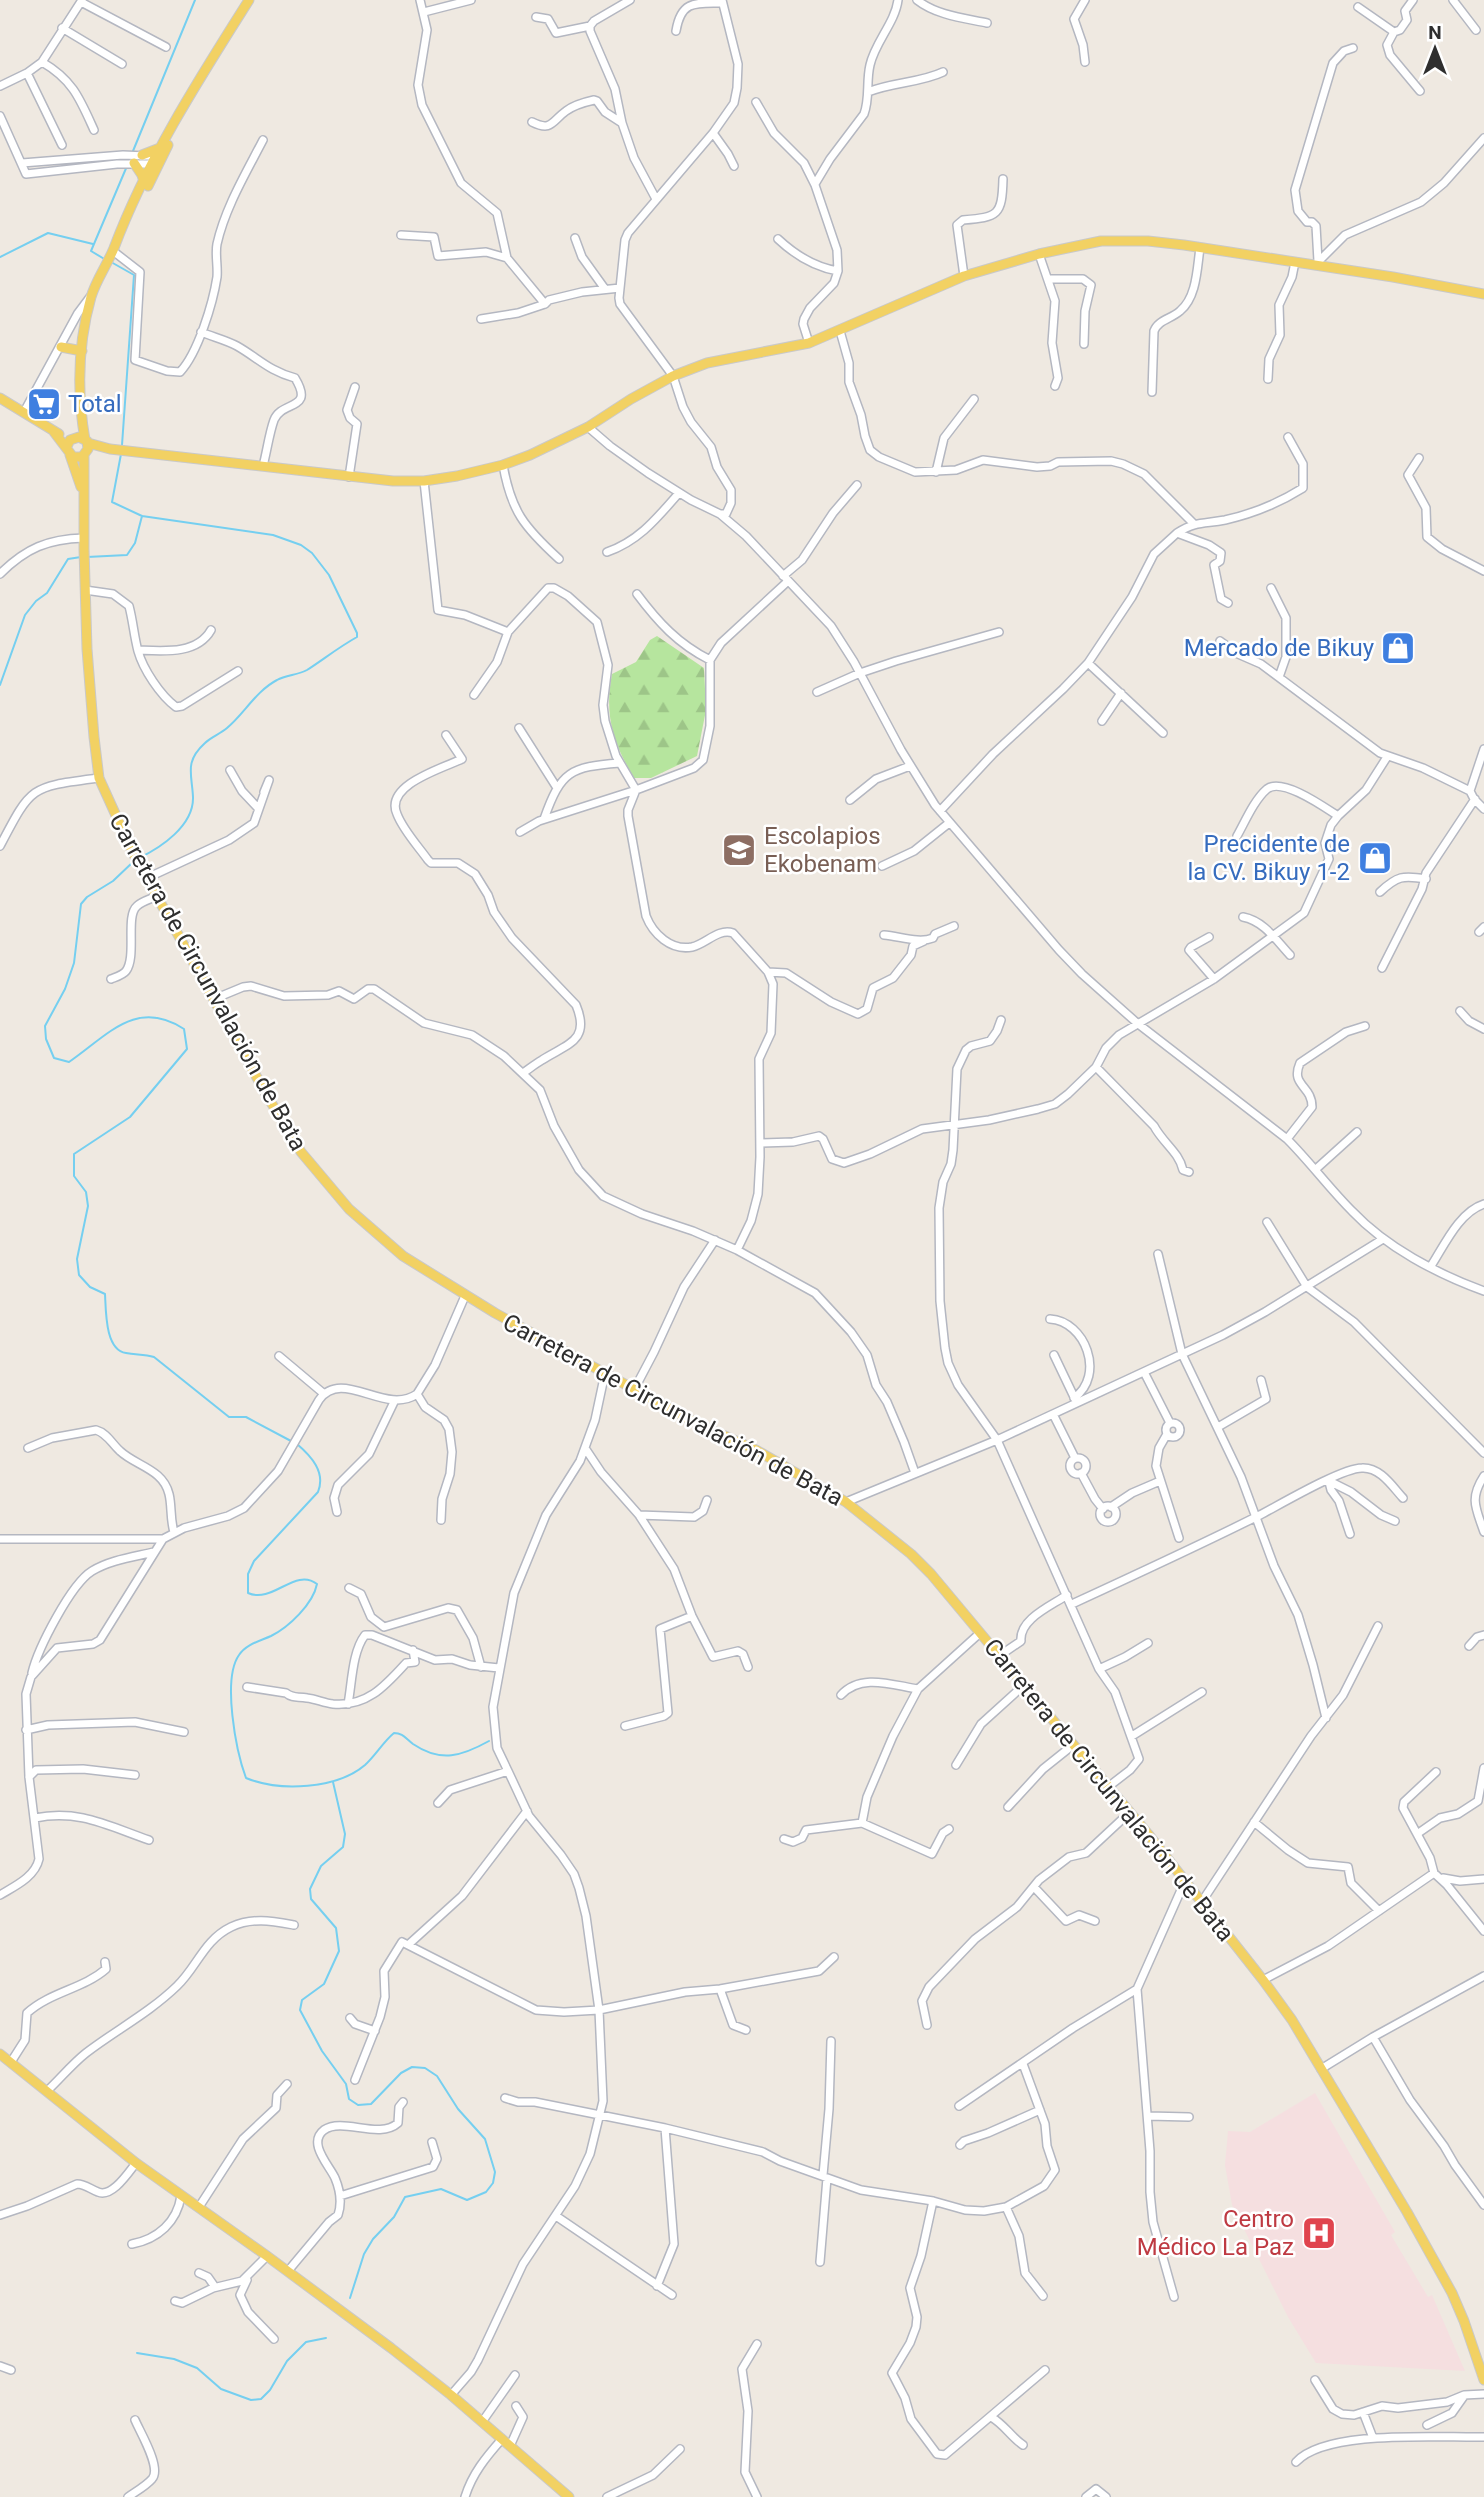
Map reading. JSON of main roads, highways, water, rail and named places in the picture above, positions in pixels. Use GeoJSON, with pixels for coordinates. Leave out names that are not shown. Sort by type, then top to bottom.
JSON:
{"type":"FeatureCollection","features":[{"type":"Feature","properties":{"kind":"main road"},"geometry":{"type":"LineString","coordinates":[[112,251],[196,87],[249,0]]}},
{"type":"Feature","properties":{"kind":"main road"},"geometry":{"type":"LineString","coordinates":[[144,182],[137,159],[158,158]]}},
{"type":"Feature","properties":{"kind":"main road"},"geometry":{"type":"LineString","coordinates":[[70,445],[80,411],[82,351],[92,294],[144,182],[158,158]]}},
{"type":"Feature","properties":{"kind":"main road"},"geometry":{"type":"LineString","coordinates":[[70,445],[79,437],[113,449],[128,451],[349,477],[424,481],[503,465],[589,427],[631,399],[673,376],[707,363],[809,343],[964,276],[1039,254],[1113,240],[1148,241],[1316,263],[1484,294]]}},
{"type":"Feature","properties":{"kind":"main road"},"geometry":{"type":"LineString","coordinates":[[61,347],[82,351]]}},
{"type":"Feature","properties":{"kind":"main road"},"geometry":{"type":"LineString","coordinates":[[0,398],[54,432],[70,445],[79,458],[113,449]]}},
{"type":"Feature","properties":{"kind":"main road"},"geometry":{"type":"LineString","coordinates":[[80,411],[87,441]]}},
{"type":"Feature","properties":{"kind":"main road","name":"Carretera de Circunvalación de Bata"},"geometry":{"type":"LineString","coordinates":[[87,441],[84,562],[94,737],[99,778],[133,853],[282,1122],[324,1181],[349,1209],[403,1256],[465,1296],[694,1422],[756,1450],[846,1502],[911,1554],[931,1574],[1130,1812],[1264,1980],[1292,2020],[1408,2212],[1452,2294],[1477,2355],[1484,2380]]}},
{"type":"Feature","properties":{"kind":"main road","name":"Carretera de Circunvalación de Bata"},"geometry":{"type":"LineString","coordinates":[[70,445],[85,496]]}},
{"type":"Feature","properties":{"kind":"main road"},"geometry":{"type":"LineString","coordinates":[[0,2054],[136,2163],[288,2271],[451,2395],[558,2493],[569,2497]]}},
{"type":"Feature","properties":{"kind":"waterway"},"geometry":{"type":"LineString","coordinates":[[133,151],[195,0]]}},
{"type":"Feature","properties":{"kind":"waterway"},"geometry":{"type":"LineString","coordinates":[[106,260],[91,251],[127,166]]}},
{"type":"Feature","properties":{"kind":"waterway"},"geometry":{"type":"LineString","coordinates":[[0,257],[48,233],[93,244]]}},
{"type":"Feature","properties":{"kind":"waterway"},"geometry":{"type":"LineString","coordinates":[[111,262],[134,275],[122,445]]}},
{"type":"Feature","properties":{"kind":"waterway"},"geometry":{"type":"LineString","coordinates":[[87,557],[127,555],[135,543],[142,516],[112,502],[121,454]]}},
{"type":"Feature","properties":{"kind":"waterway"},"geometry":{"type":"LineString","coordinates":[[139,858],[166,842],[188,817],[193,797],[192,762],[198,750],[227,728],[256,696],[270,685],[281,678],[307,670],[357,637],[329,575],[312,553],[301,545],[273,535],[142,516]]}},
{"type":"Feature","properties":{"kind":"waterway"},"geometry":{"type":"LineString","coordinates":[[0,685],[25,615],[36,601],[47,593],[68,559],[81,557]]}},
{"type":"Feature","properties":{"kind":"waterway"},"geometry":{"type":"LineString","coordinates":[[134,861],[113,881],[87,897],[81,904],[74,963],[65,989],[45,1026],[46,1039],[54,1058],[69,1062],[123,1024],[151,1017],[167,1020],[184,1029],[187,1049],[130,1117],[74,1154],[74,1176],[86,1192],[88,1206],[77,1259],[79,1275],[90,1287],[105,1294],[108,1329],[114,1345],[119,1350],[154,1357],[229,1417],[246,1417],[291,1441]]}},
{"type":"Feature","properties":{"kind":"waterway"},"geometry":{"type":"LineString","coordinates":[[297,1444],[312,1459],[319,1471],[318,1492],[254,1561],[248,1574],[248,1593],[266,1594],[300,1580],[317,1584],[311,1599],[292,1621],[278,1632],[245,1648],[234,1666],[232,1715],[246,1778],[291,1786],[308,1786],[339,1779],[365,1765],[394,1733],[402,1735],[423,1750],[442,1755],[460,1754],[489,1741]]}},
{"type":"Feature","properties":{"kind":"waterway"},"geometry":{"type":"LineString","coordinates":[[333,1782],[345,1834],[343,1847],[321,1866],[310,1889],[311,1899],[336,1928],[339,1951],[324,1984],[302,2000],[300,2010],[322,2051],[346,2084],[349,2099],[358,2105],[371,2104],[401,2073],[412,2067],[425,2068],[437,2076],[458,2109],[485,2139],[495,2172],[493,2183],[486,2192],[467,2200],[441,2189],[405,2197],[394,2217],[373,2239],[364,2254],[350,2298]]}},
{"type":"Feature","properties":{"kind":"waterway"},"geometry":{"type":"LineString","coordinates":[[137,2353],[174,2359],[197,2368],[221,2389],[251,2400],[261,2399],[270,2390],[287,2361],[306,2342],[326,2338]]}},
{"type":"Feature","properties":{"kind":"place","name":"Total"},"geometry":{"type":"Point","coordinates":[44,404]}},
{"type":"Feature","properties":{"kind":"place","name":"Mercado de Bikuy"},"geometry":{"type":"Point","coordinates":[1398,648]}},
{"type":"Feature","properties":{"kind":"place","name":"Escolapios Ekobenam"},"geometry":{"type":"Point","coordinates":[739,850]}},
{"type":"Feature","properties":{"kind":"place","name":"Precidente de la CV. Bikuy 1-2"},"geometry":{"type":"Point","coordinates":[1375,858]}},
{"type":"Feature","properties":{"kind":"place","name":"Centro Médico La Paz"},"geometry":{"type":"Point","coordinates":[1319,2233]}}]}
